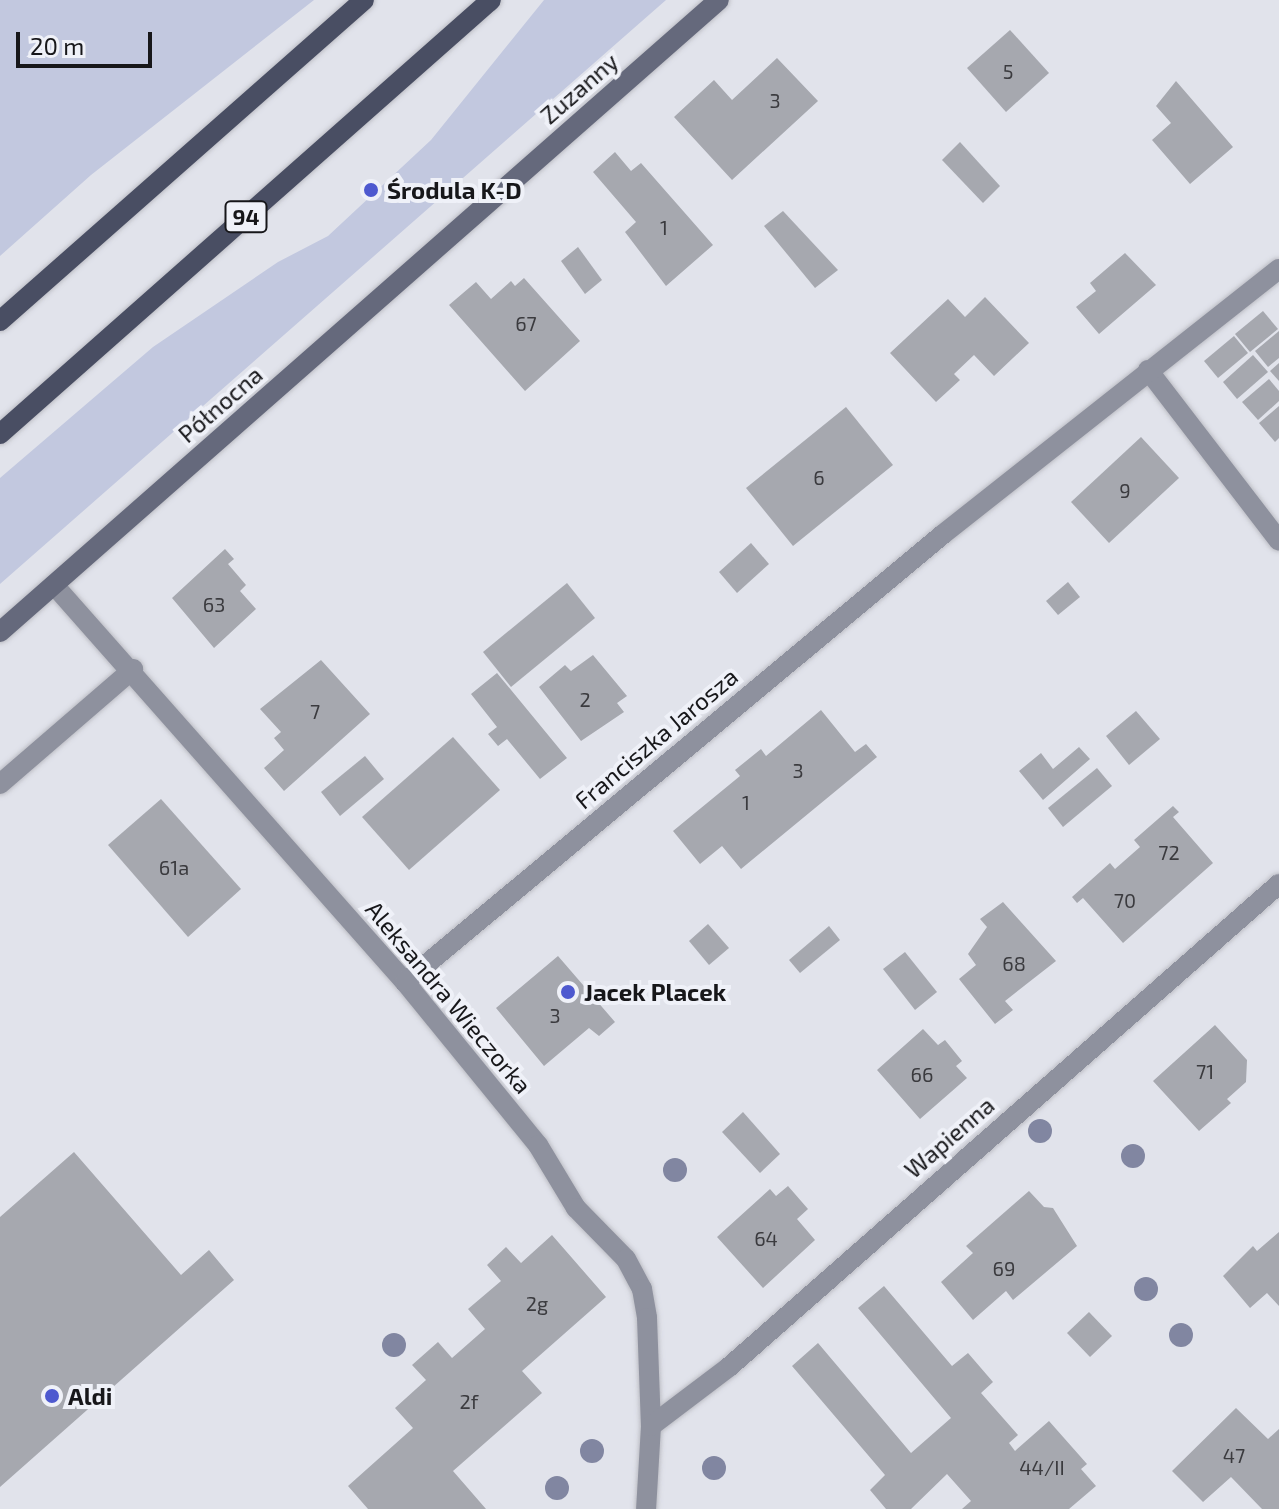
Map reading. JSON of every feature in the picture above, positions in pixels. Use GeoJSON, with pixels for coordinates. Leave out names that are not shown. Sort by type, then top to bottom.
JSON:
{"type":"FeatureCollection","features":[{"type":"Feature","properties":{"kind":"main road"},"geometry":{"type":"LineString","coordinates":[[0,321],[364,0]]}},
{"type":"Feature","properties":{"kind":"main road","name":"94"},"geometry":{"type":"LineString","coordinates":[[0,434],[491,0]]}},
{"type":"Feature","properties":{"kind":"street","name":"Zuzanny"},"geometry":{"type":"LineString","coordinates":[[474,215],[719,0]]}},
{"type":"Feature","properties":{"kind":"street","name":"Północna"},"geometry":{"type":"LineString","coordinates":[[0,632],[474,215]]}},
{"type":"Feature","properties":{"kind":"street","name":"Franciszka Jarosza"},"geometry":{"type":"LineString","coordinates":[[405,982],[942,535],[1279,269]]}},
{"type":"Feature","properties":{"kind":"street"},"geometry":{"type":"LineString","coordinates":[[1148,370],[1279,541]]}},
{"type":"Feature","properties":{"kind":"street","name":"Aleksandra Wieczorka"},"geometry":{"type":"LineString","coordinates":[[54,585],[133,669],[405,982],[538,1145],[576,1208],[626,1259],[642,1289],[647,1318],[651,1426],[646,1509]]}},
{"type":"Feature","properties":{"kind":"street"},"geometry":{"type":"LineString","coordinates":[[0,784],[133,669]]}},
{"type":"Feature","properties":{"kind":"street","name":"Wapienna"},"geometry":{"type":"LineString","coordinates":[[651,1426],[729,1367],[1279,884]]}},
{"type":"Feature","properties":{"kind":"shaded area"},"geometry":{"type":"Polygon","coordinates":[[[0,0],[314,0],[91,175],[0,256],[0,0]]]}},
{"type":"Feature","properties":{"kind":"shaded area"},"geometry":{"type":"Polygon","coordinates":[[[544,0],[666,0],[0,584],[0,478],[153,347],[278,262],[328,236],[431,140],[544,0]]]}},
{"type":"Feature","properties":{"kind":"building"},"geometry":{"type":"Polygon","coordinates":[[[1010,30],[1049,73],[1006,112],[967,68],[1010,30]]]}},
{"type":"Feature","properties":{"kind":"building"},"geometry":{"type":"Polygon","coordinates":[[[777,58],[818,101],[732,180],[674,117],[714,80],[732,100],[777,58]]]}},
{"type":"Feature","properties":{"kind":"building"},"geometry":{"type":"Polygon","coordinates":[[[1176,81],[1233,147],[1190,184],[1152,140],[1171,123],[1156,106],[1176,81]]]}},
{"type":"Feature","properties":{"kind":"building"},"geometry":{"type":"Polygon","coordinates":[[[960,142],[1000,186],[983,203],[942,160],[960,142]]]}},
{"type":"Feature","properties":{"kind":"building"},"geometry":{"type":"Polygon","coordinates":[[[615,152],[631,171],[641,163],[713,245],[666,286],[625,232],[636,222],[593,172],[615,152]]]}},
{"type":"Feature","properties":{"kind":"building"},"geometry":{"type":"Polygon","coordinates":[[[783,211],[838,270],[815,288],[764,226],[783,211]]]}},
{"type":"Feature","properties":{"kind":"building"},"geometry":{"type":"Polygon","coordinates":[[[578,247],[602,280],[585,294],[561,261],[578,247]]]}},
{"type":"Feature","properties":{"kind":"building"},"geometry":{"type":"Polygon","coordinates":[[[1125,253],[1156,285],[1099,334],[1076,307],[1096,291],[1090,283],[1125,253]]]}},
{"type":"Feature","properties":{"kind":"building"},"geometry":{"type":"Polygon","coordinates":[[[524,278],[580,341],[525,391],[449,305],[476,282],[491,299],[511,281],[515,286],[524,278]]]}},
{"type":"Feature","properties":{"kind":"building"},"geometry":{"type":"Polygon","coordinates":[[[985,297],[1029,343],[994,376],[974,355],[954,374],[960,380],[936,402],[890,353],[948,299],[965,317],[985,297]]]}},
{"type":"Feature","properties":{"kind":"building"},"geometry":{"type":"Polygon","coordinates":[[[1263,311],[1278,329],[1250,352],[1235,334],[1263,311]]]}},
{"type":"Feature","properties":{"kind":"building"},"geometry":{"type":"Polygon","coordinates":[[[1279,331],[1279,358],[1268,367],[1255,351],[1279,331]]]}},
{"type":"Feature","properties":{"kind":"building"},"geometry":{"type":"Polygon","coordinates":[[[1234,336],[1248,353],[1218,378],[1204,361],[1234,336]]]}},
{"type":"Feature","properties":{"kind":"building"},"geometry":{"type":"Polygon","coordinates":[[[1253,355],[1268,372],[1237,399],[1223,382],[1253,355]]]}},
{"type":"Feature","properties":{"kind":"building"},"geometry":{"type":"Polygon","coordinates":[[[1279,363],[1279,381],[1270,371],[1279,363]]]}},
{"type":"Feature","properties":{"kind":"building"},"geometry":{"type":"Polygon","coordinates":[[[1269,379],[1279,391],[1279,401],[1258,420],[1242,402],[1269,379]]]}},
{"type":"Feature","properties":{"kind":"building"},"geometry":{"type":"Polygon","coordinates":[[[1279,406],[1279,438],[1275,442],[1259,423],[1279,406]]]}},
{"type":"Feature","properties":{"kind":"building"},"geometry":{"type":"Polygon","coordinates":[[[846,407],[893,465],[793,546],[746,488],[846,407]]]}},
{"type":"Feature","properties":{"kind":"building"},"geometry":{"type":"Polygon","coordinates":[[[1141,437],[1179,478],[1109,543],[1071,502],[1141,437]]]}},
{"type":"Feature","properties":{"kind":"building"},"geometry":{"type":"Polygon","coordinates":[[[751,543],[769,564],[737,593],[719,572],[751,543]]]}},
{"type":"Feature","properties":{"kind":"building"},"geometry":{"type":"Polygon","coordinates":[[[225,549],[234,559],[228,564],[246,585],[240,591],[256,609],[214,648],[172,598],[225,549]]]}},
{"type":"Feature","properties":{"kind":"building"},"geometry":{"type":"Polygon","coordinates":[[[1068,582],[1080,597],[1058,615],[1046,601],[1068,582]]]}},
{"type":"Feature","properties":{"kind":"building"},"geometry":{"type":"Polygon","coordinates":[[[567,583],[595,618],[511,687],[483,652],[567,583]]]}},
{"type":"Feature","properties":{"kind":"building"},"geometry":{"type":"Polygon","coordinates":[[[593,655],[627,696],[617,703],[624,712],[581,741],[539,687],[565,665],[571,671],[593,655]]]}},
{"type":"Feature","properties":{"kind":"building"},"geometry":{"type":"Polygon","coordinates":[[[321,660],[370,714],[284,791],[264,768],[284,750],[274,738],[281,732],[260,709],[321,660]]]}},
{"type":"Feature","properties":{"kind":"building"},"geometry":{"type":"Polygon","coordinates":[[[497,673],[567,758],[540,779],[507,739],[498,746],[488,734],[497,727],[471,694],[497,673]]]}},
{"type":"Feature","properties":{"kind":"building"},"geometry":{"type":"Polygon","coordinates":[[[821,710],[855,752],[866,744],[877,757],[741,869],[722,846],[700,864],[673,831],[740,776],[735,770],[761,749],[766,756],[821,710]]]}},
{"type":"Feature","properties":{"kind":"building"},"geometry":{"type":"Polygon","coordinates":[[[1136,711],[1160,739],[1129,765],[1106,736],[1136,711]]]}},
{"type":"Feature","properties":{"kind":"building"},"geometry":{"type":"Polygon","coordinates":[[[453,737],[500,790],[409,870],[362,817],[453,737]]]}},
{"type":"Feature","properties":{"kind":"building"},"geometry":{"type":"Polygon","coordinates":[[[1079,747],[1090,759],[1043,800],[1019,771],[1041,753],[1053,769],[1079,747]]]}},
{"type":"Feature","properties":{"kind":"building"},"geometry":{"type":"Polygon","coordinates":[[[365,756],[384,779],[340,816],[321,792],[365,756]]]}},
{"type":"Feature","properties":{"kind":"building"},"geometry":{"type":"Polygon","coordinates":[[[1097,768],[1112,786],[1063,827],[1048,808],[1097,768]]]}},
{"type":"Feature","properties":{"kind":"building"},"geometry":{"type":"Polygon","coordinates":[[[161,799],[241,889],[188,937],[108,845],[161,799]]]}},
{"type":"Feature","properties":{"kind":"building"},"geometry":{"type":"Polygon","coordinates":[[[1173,806],[1179,812],[1173,817],[1213,863],[1123,943],[1083,898],[1077,903],[1072,897],[1110,863],[1115,869],[1140,847],[1134,840],[1173,806]]]}},
{"type":"Feature","properties":{"kind":"building"},"geometry":{"type":"Polygon","coordinates":[[[1003,902],[1056,961],[1005,1001],[1013,1010],[995,1024],[959,979],[976,965],[968,954],[987,927],[980,919],[1003,902]]]}},
{"type":"Feature","properties":{"kind":"building"},"geometry":{"type":"Polygon","coordinates":[[[708,924],[729,948],[709,965],[689,941],[708,924]]]}},
{"type":"Feature","properties":{"kind":"building"},"geometry":{"type":"Polygon","coordinates":[[[829,926],[840,940],[800,973],[789,960],[829,926]]]}},
{"type":"Feature","properties":{"kind":"building"},"geometry":{"type":"Polygon","coordinates":[[[905,952],[937,992],[915,1010],[883,969],[905,952]]]}},
{"type":"Feature","properties":{"kind":"building"},"geometry":{"type":"Polygon","coordinates":[[[558,956],[615,1022],[599,1036],[589,1028],[544,1066],[496,1008],[558,956]]]}},
{"type":"Feature","properties":{"kind":"building"},"geometry":{"type":"Polygon","coordinates":[[[1215,1025],[1247,1060],[1246,1082],[1227,1099],[1231,1103],[1199,1131],[1153,1081],[1215,1025]]]}},
{"type":"Feature","properties":{"kind":"building"},"geometry":{"type":"Polygon","coordinates":[[[923,1029],[938,1045],[945,1040],[962,1061],[956,1066],[967,1078],[920,1119],[877,1070],[923,1029]]]}},
{"type":"Feature","properties":{"kind":"building"},"geometry":{"type":"Polygon","coordinates":[[[743,1112],[780,1154],[760,1173],[722,1132],[743,1112]]]}},
{"type":"Feature","properties":{"kind":"building","name":"Aldi"},"geometry":{"type":"Polygon","coordinates":[[[74,1152],[181,1275],[209,1250],[234,1280],[0,1487],[0,1217],[74,1152]]]}},
{"type":"Feature","properties":{"kind":"building"},"geometry":{"type":"Polygon","coordinates":[[[788,1186],[808,1209],[797,1219],[815,1240],[763,1288],[717,1237],[770,1189],[776,1196],[788,1186]]]}},
{"type":"Feature","properties":{"kind":"building"},"geometry":{"type":"Polygon","coordinates":[[[1029,1191],[1044,1207],[1053,1208],[1077,1246],[1013,1300],[1006,1291],[973,1320],[941,1282],[973,1253],[966,1246],[1029,1191]]]}},
{"type":"Feature","properties":{"kind":"building"},"geometry":{"type":"Polygon","coordinates":[[[1279,1232],[1279,1306],[1267,1293],[1250,1308],[1223,1276],[1253,1246],[1257,1251],[1279,1232]]]}},
{"type":"Feature","properties":{"kind":"building"},"geometry":{"type":"Polygon","coordinates":[[[552,1235],[606,1297],[522,1371],[542,1393],[453,1471],[486,1509],[368,1509],[348,1486],[413,1428],[395,1408],[426,1380],[412,1365],[438,1342],[452,1358],[485,1329],[468,1309],[501,1281],[487,1265],[506,1247],[521,1263],[552,1235]]]}},
{"type":"Feature","properties":{"kind":"building"},"geometry":{"type":"Polygon","coordinates":[[[884,1286],[952,1366],[968,1353],[993,1382],[981,1393],[1018,1435],[1009,1443],[1015,1451],[1049,1421],[1087,1464],[1081,1469],[1096,1486],[1069,1509],[962,1509],[971,1501],[947,1474],[911,1509],[886,1509],[870,1490],[885,1475],[792,1366],[818,1343],[911,1453],[951,1418],[858,1308],[884,1286]]]}},
{"type":"Feature","properties":{"kind":"building"},"geometry":{"type":"Polygon","coordinates":[[[1089,1312],[1112,1336],[1090,1357],[1067,1333],[1089,1312]]]}},
{"type":"Feature","properties":{"kind":"building"},"geometry":{"type":"Polygon","coordinates":[[[1236,1408],[1268,1439],[1279,1429],[1279,1509],[1262,1509],[1231,1477],[1203,1502],[1172,1471],[1236,1408]]]}},
{"type":"Feature","properties":{"kind":"place","name":"Środula K-D"},"geometry":{"type":"Point","coordinates":[371,190]}},
{"type":"Feature","properties":{"kind":"place","name":"Jacek Placek"},"geometry":{"type":"Point","coordinates":[568,992]}},
{"type":"Feature","properties":{"kind":"place","name":"Aldi"},"geometry":{"type":"Point","coordinates":[52,1396]}}]}
